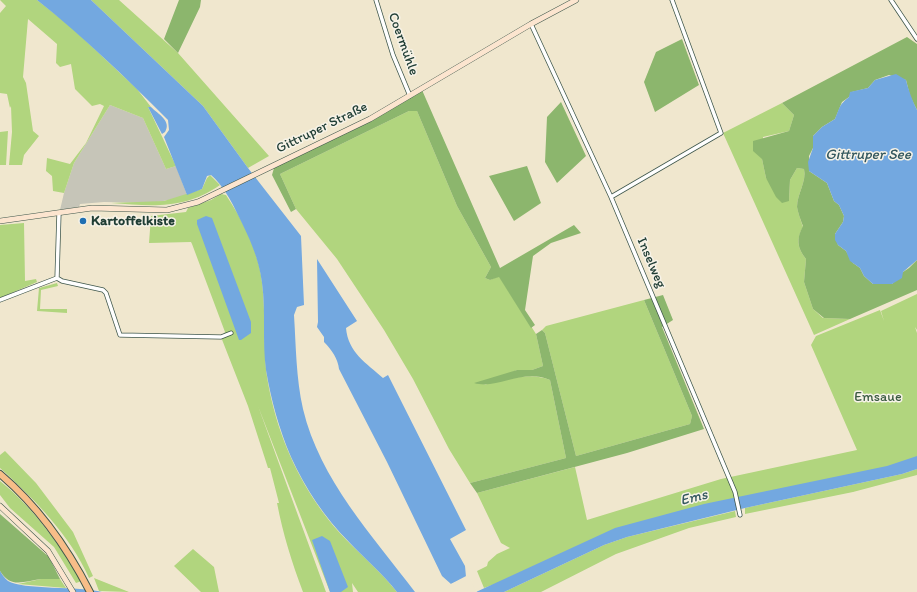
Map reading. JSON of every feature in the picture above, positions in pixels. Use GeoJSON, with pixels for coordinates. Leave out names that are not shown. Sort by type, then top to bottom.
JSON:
{"type":"FeatureCollection","features":[{"type":"Feature","properties":{"kind":"highway"},"geometry":{"type":"LineString","coordinates":[[0,474],[25,498],[50,526],[68,552],[90,592]]}},
{"type":"Feature","properties":{"kind":"street","name":"Coermühle"},"geometry":{"type":"LineString","coordinates":[[376,0],[392,55],[410,96]]}},
{"type":"Feature","properties":{"kind":"street","name":"Gittruper Straße"},"geometry":{"type":"LineString","coordinates":[[0,221],[106,207],[166,210],[198,202],[370,119],[531,24],[576,0]]}},
{"type":"Feature","properties":{"kind":"street"},"geometry":{"type":"LineString","coordinates":[[612,196],[721,133],[672,0]]}},
{"type":"Feature","properties":{"kind":"street"},"geometry":{"type":"LineString","coordinates":[[891,0],[917,39]]}},
{"type":"Feature","properties":{"kind":"street","name":"Inselweg"},"geometry":{"type":"LineString","coordinates":[[531,24],[612,196],[735,492],[740,515]]}},
{"type":"Feature","properties":{"kind":"street"},"geometry":{"type":"LineString","coordinates":[[57,278],[59,213]]}},
{"type":"Feature","properties":{"kind":"street"},"geometry":{"type":"LineString","coordinates":[[0,300],[57,278]]}},
{"type":"Feature","properties":{"kind":"street"},"geometry":{"type":"LineString","coordinates":[[57,278],[62,281],[103,290],[106,292],[120,335],[221,337],[232,333]]}},
{"type":"Feature","properties":{"kind":"street"},"geometry":{"type":"LineString","coordinates":[[0,506],[48,551],[73,592]]}},
{"type":"Feature","properties":{"kind":"shaded area"},"geometry":{"type":"Polygon","coordinates":[[[110,105],[143,118],[166,169],[176,166],[187,195],[175,199],[151,203],[104,202],[80,204],[79,207],[60,210],[74,163],[110,105]]]}},
{"type":"Feature","properties":{"kind":"green space"},"geometry":{"type":"Polygon","coordinates":[[[0,0],[37,0],[69,25],[137,89],[151,107],[148,107],[176,166],[166,169],[143,118],[110,105],[74,163],[64,193],[53,191],[52,176],[46,171],[47,158],[70,164],[86,143],[104,106],[100,104],[92,106],[75,89],[71,64],[60,67],[56,63],[57,44],[28,19],[23,77],[26,83],[33,131],[39,136],[24,155],[22,165],[9,165],[12,132],[11,106],[10,108],[7,94],[0,93],[0,13],[6,6],[0,0]]]}},
{"type":"Feature","properties":{"kind":"green space"},"geometry":{"type":"Polygon","coordinates":[[[91,0],[119,0],[178,53],[269,156],[248,168],[203,106],[91,0]]]}},
{"type":"Feature","properties":{"kind":"green space"},"geometry":{"type":"Polygon","coordinates":[[[179,0],[201,0],[200,7],[178,53],[164,39],[179,0]]]}},
{"type":"Feature","properties":{"kind":"green space"},"geometry":{"type":"Polygon","coordinates":[[[907,37],[917,44],[917,110],[910,96],[906,80],[889,75],[875,80],[868,88],[852,92],[849,97],[842,102],[835,119],[822,127],[813,136],[813,148],[809,156],[809,171],[827,183],[834,201],[839,205],[844,216],[843,222],[835,234],[838,245],[846,251],[853,263],[860,268],[864,276],[873,284],[892,284],[917,260],[917,290],[850,319],[824,318],[813,309],[804,282],[806,259],[798,243],[799,235],[803,226],[797,207],[797,202],[805,174],[804,169],[797,168],[790,180],[789,201],[782,203],[776,197],[766,178],[762,159],[753,151],[753,141],[789,131],[794,115],[782,103],[907,37]]]}},
{"type":"Feature","properties":{"kind":"green space"},"geometry":{"type":"Polygon","coordinates":[[[682,39],[699,85],[655,112],[644,82],[656,52],[682,39]]]}},
{"type":"Feature","properties":{"kind":"green space"},"geometry":{"type":"Polygon","coordinates":[[[422,90],[500,268],[574,225],[581,233],[551,243],[533,256],[525,310],[535,325],[531,328],[499,277],[490,280],[485,278],[491,267],[457,206],[417,111],[409,111],[280,174],[296,209],[291,212],[272,175],[274,168],[370,121],[422,90]]]}},
{"type":"Feature","properties":{"kind":"green space"},"geometry":{"type":"Polygon","coordinates":[[[561,102],[586,156],[557,183],[545,162],[547,117],[561,102]]]}},
{"type":"Feature","properties":{"kind":"green space"},"geometry":{"type":"Polygon","coordinates":[[[782,103],[794,115],[789,131],[763,137],[762,159],[766,178],[789,201],[790,180],[797,168],[804,169],[805,174],[797,207],[803,227],[798,243],[806,259],[804,282],[813,309],[823,318],[850,319],[814,335],[723,133],[782,103]]]}},
{"type":"Feature","properties":{"kind":"green space"},"geometry":{"type":"Polygon","coordinates":[[[409,111],[417,111],[457,206],[491,267],[485,278],[490,280],[499,276],[536,334],[543,366],[532,370],[517,370],[483,385],[525,376],[542,377],[550,380],[566,458],[470,483],[449,449],[413,379],[384,330],[337,259],[296,209],[280,174],[409,111]]]}},
{"type":"Feature","properties":{"kind":"green space"},"geometry":{"type":"Polygon","coordinates":[[[8,131],[6,165],[0,165],[0,132],[8,131]]]}},
{"type":"Feature","properties":{"kind":"green space"},"geometry":{"type":"Polygon","coordinates":[[[527,166],[541,203],[514,221],[489,176],[527,166]]]}},
{"type":"Feature","properties":{"kind":"green space"},"geometry":{"type":"Polygon","coordinates":[[[210,175],[220,185],[194,199],[154,205],[111,203],[164,201],[202,189],[210,175]]]}},
{"type":"Feature","properties":{"kind":"green space"},"geometry":{"type":"Polygon","coordinates":[[[221,194],[226,195],[243,223],[259,264],[263,294],[265,359],[268,384],[276,417],[293,462],[318,505],[338,531],[397,592],[358,592],[352,583],[353,592],[330,592],[258,406],[326,592],[303,592],[285,537],[277,503],[279,503],[270,468],[268,468],[248,406],[221,337],[225,332],[192,244],[191,242],[149,243],[151,216],[186,212],[188,208],[211,200],[221,194]]]}},
{"type":"Feature","properties":{"kind":"green space"},"geometry":{"type":"Polygon","coordinates":[[[24,223],[25,281],[36,279],[37,282],[0,298],[0,225],[24,223]]]}},
{"type":"Feature","properties":{"kind":"green space"},"geometry":{"type":"Polygon","coordinates":[[[57,283],[58,286],[41,290],[40,309],[67,309],[67,313],[37,311],[39,288],[57,283]]]}},
{"type":"Feature","properties":{"kind":"green space","name":"Emsaue"},"geometry":{"type":"Polygon","coordinates":[[[917,294],[917,330],[915,327],[917,333],[917,462],[686,514],[484,588],[477,571],[487,566],[488,562],[497,554],[510,548],[501,543],[477,493],[575,467],[587,520],[721,479],[857,450],[811,345],[816,336],[880,310],[884,321],[881,311],[917,294]]]}},
{"type":"Feature","properties":{"kind":"green space"},"geometry":{"type":"Polygon","coordinates":[[[663,295],[673,320],[662,327],[704,429],[627,453],[477,493],[470,483],[566,458],[550,380],[530,376],[492,384],[474,383],[517,370],[532,370],[543,366],[536,334],[542,330],[545,333],[576,456],[690,424],[692,416],[644,300],[663,295]]]}},
{"type":"Feature","properties":{"kind":"green space"},"geometry":{"type":"Polygon","coordinates":[[[644,300],[692,416],[690,424],[576,456],[545,333],[542,330],[546,326],[644,300]]]}},
{"type":"Feature","properties":{"kind":"green space"},"geometry":{"type":"Polygon","coordinates":[[[5,451],[36,483],[73,532],[93,576],[89,578],[72,547],[50,518],[26,492],[0,468],[0,455],[5,451]]]}},
{"type":"Feature","properties":{"kind":"green space"},"geometry":{"type":"Polygon","coordinates":[[[917,469],[917,475],[853,492],[745,514],[745,508],[902,474],[917,469]]]}},
{"type":"Feature","properties":{"kind":"green space"},"geometry":{"type":"Polygon","coordinates":[[[0,481],[35,515],[55,541],[82,581],[76,583],[54,547],[10,508],[0,495],[0,481]]]}},
{"type":"Feature","properties":{"kind":"green space"},"geometry":{"type":"Polygon","coordinates":[[[735,511],[736,517],[689,528],[616,554],[541,592],[504,592],[604,545],[627,537],[735,511]]]}},
{"type":"Feature","properties":{"kind":"green space"},"geometry":{"type":"Polygon","coordinates":[[[0,514],[49,557],[60,579],[41,579],[13,582],[4,577],[0,571],[0,514]]]}},
{"type":"Feature","properties":{"kind":"green space"},"geometry":{"type":"Polygon","coordinates":[[[193,549],[214,567],[219,592],[201,592],[174,566],[193,549]]]}},
{"type":"Feature","properties":{"kind":"green space"},"geometry":{"type":"Polygon","coordinates":[[[94,578],[129,592],[99,591],[94,578]]]}},
{"type":"Feature","properties":{"kind":"green space"},"geometry":{"type":"Polygon","coordinates":[[[41,579],[60,579],[66,588],[18,584],[41,579]]]}},
{"type":"Feature","properties":{"kind":"water"},"geometry":{"type":"Polygon","coordinates":[[[37,0],[91,0],[203,106],[248,168],[301,236],[304,305],[297,307],[294,315],[299,386],[303,409],[311,435],[322,460],[349,506],[415,592],[397,592],[340,533],[316,502],[291,457],[276,414],[266,370],[264,348],[264,305],[259,265],[246,231],[233,205],[219,183],[211,175],[207,176],[202,189],[187,195],[164,137],[169,130],[168,120],[104,58],[37,0]]]}},
{"type":"Feature","properties":{"kind":"water","name":"Gittruper See"},"geometry":{"type":"Polygon","coordinates":[[[896,74],[906,80],[917,110],[917,260],[903,272],[902,278],[892,284],[873,284],[864,276],[860,268],[850,261],[846,251],[838,245],[835,240],[835,234],[843,222],[844,216],[839,205],[834,201],[827,183],[809,171],[808,162],[813,148],[813,136],[822,127],[835,119],[840,106],[849,97],[850,92],[868,88],[875,80],[896,74]]]}},
{"type":"Feature","properties":{"kind":"water"},"geometry":{"type":"Polygon","coordinates":[[[148,107],[151,107],[160,115],[167,124],[165,132],[162,134],[148,107]]]}},
{"type":"Feature","properties":{"kind":"water"},"geometry":{"type":"Polygon","coordinates":[[[206,216],[212,218],[251,322],[251,333],[241,340],[239,340],[197,224],[197,220],[206,216]]]}},
{"type":"Feature","properties":{"kind":"water"},"geometry":{"type":"Polygon","coordinates":[[[317,259],[357,321],[346,328],[350,344],[364,362],[383,378],[388,375],[466,530],[450,539],[465,566],[466,577],[451,584],[442,576],[387,462],[339,369],[336,358],[324,342],[324,337],[317,327],[317,259]]]}},
{"type":"Feature","properties":{"kind":"water"},"geometry":{"type":"Polygon","coordinates":[[[917,456],[917,469],[902,474],[745,508],[627,537],[604,545],[504,592],[476,592],[615,528],[704,504],[887,466],[917,456]]]}},
{"type":"Feature","properties":{"kind":"water"},"geometry":{"type":"Polygon","coordinates":[[[322,536],[330,541],[348,587],[341,592],[330,592],[312,540],[322,536]]]}},
{"type":"Feature","properties":{"kind":"water"},"geometry":{"type":"Polygon","coordinates":[[[0,571],[8,581],[15,584],[102,592],[0,592],[0,571]]]}},
{"type":"Feature","properties":{"kind":"pier"},"geometry":{"type":"Polygon","coordinates":[[[468,575],[477,592],[453,592],[449,585],[468,575]]]}},
{"type":"Feature","properties":{"kind":"place","name":"Kartoffelkiste"},"geometry":{"type":"Point","coordinates":[83,221]}},
{"type":"Feature","properties":{"kind":"water label","name":"Ems"},"geometry":{"type":"Point","coordinates":[694,498]}}]}
